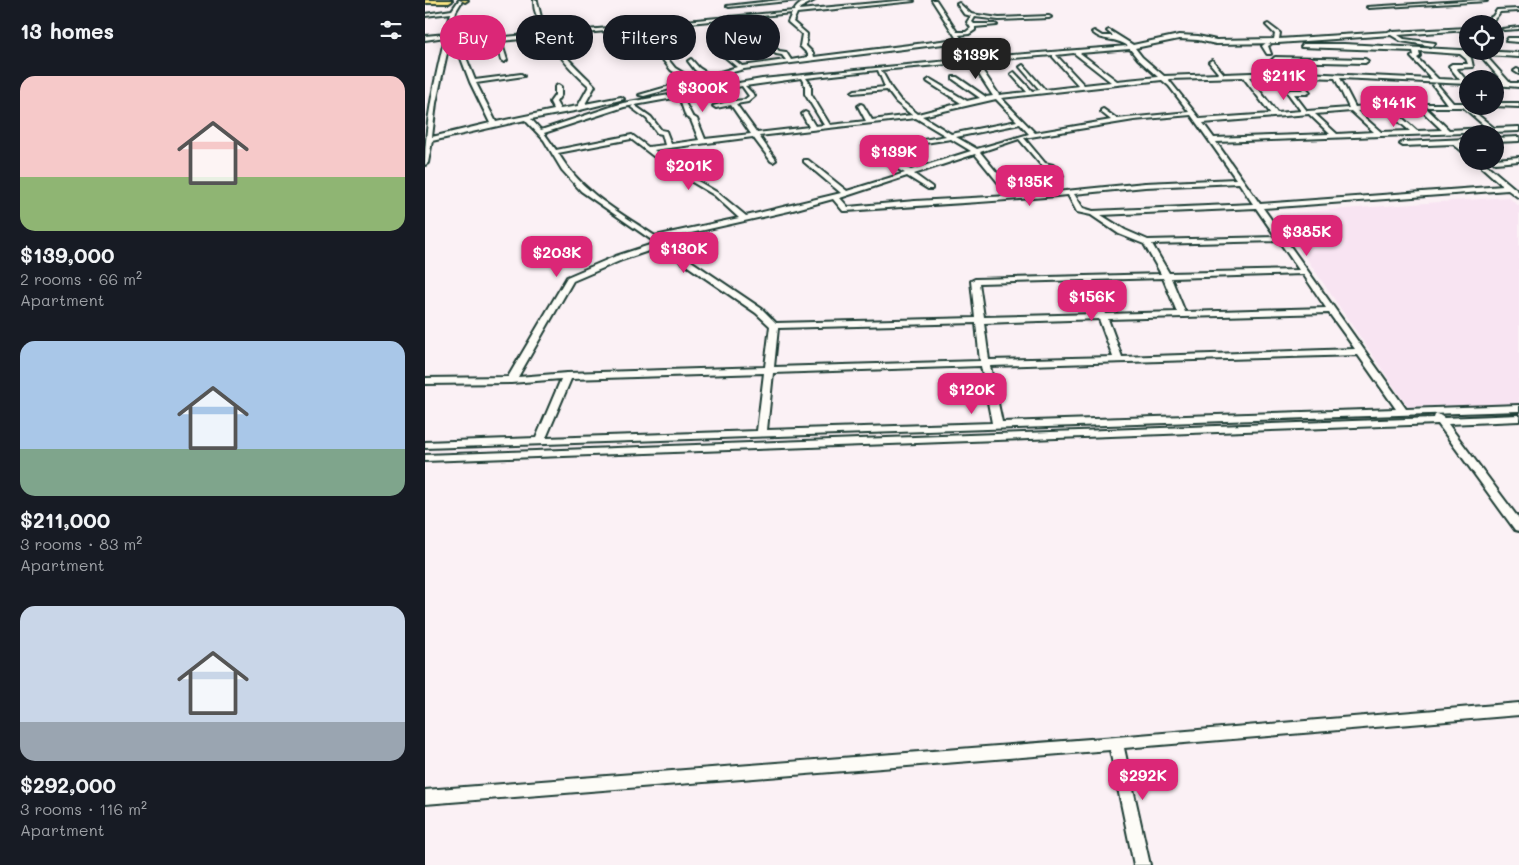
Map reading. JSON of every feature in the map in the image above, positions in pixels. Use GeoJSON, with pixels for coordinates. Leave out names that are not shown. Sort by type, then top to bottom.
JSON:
{"type":"FeatureCollection","features":[{"type":"Feature","properties":{"kind":"highway"},"geometry":{"type":"LineString","coordinates":[[425,1],[457,2]]}},
{"type":"Feature","properties":{"kind":"street"},"geometry":{"type":"LineString","coordinates":[[744,0],[752,4],[759,4],[761,9],[797,9],[813,0]]}},
{"type":"Feature","properties":{"kind":"street"},"geometry":{"type":"LineString","coordinates":[[729,6],[795,0]]}},
{"type":"Feature","properties":{"kind":"street"},"geometry":{"type":"LineString","coordinates":[[934,0],[999,99],[1033,134]]}},
{"type":"Feature","properties":{"kind":"street"},"geometry":{"type":"LineString","coordinates":[[1369,7],[1483,0],[1519,15]]}},
{"type":"Feature","properties":{"kind":"street"},"geometry":{"type":"LineString","coordinates":[[535,1],[537,15]]}},
{"type":"Feature","properties":{"kind":"street"},"geometry":{"type":"LineString","coordinates":[[593,30],[797,9],[912,1]]}},
{"type":"Feature","properties":{"kind":"street"},"geometry":{"type":"LineString","coordinates":[[425,15],[457,2]]}},
{"type":"Feature","properties":{"kind":"street"},"geometry":{"type":"LineString","coordinates":[[454,15],[457,2]]}},
{"type":"Feature","properties":{"kind":"street"},"geometry":{"type":"LineString","coordinates":[[959,4],[966,13],[999,19],[1049,17]]}},
{"type":"Feature","properties":{"kind":"street"},"geometry":{"type":"LineString","coordinates":[[1439,4],[1445,8]]}},
{"type":"Feature","properties":{"kind":"street"},"geometry":{"type":"LineString","coordinates":[[1407,5],[1419,11]]}},
{"type":"Feature","properties":{"kind":"street"},"geometry":{"type":"LineString","coordinates":[[797,9],[790,22],[805,33],[803,46],[811,54],[811,58]]}},
{"type":"Feature","properties":{"kind":"street"},"geometry":{"type":"LineString","coordinates":[[1496,15],[1499,11],[1519,10]]}},
{"type":"Feature","properties":{"kind":"street"},"geometry":{"type":"LineString","coordinates":[[973,26],[969,23],[974,15]]}},
{"type":"Feature","properties":{"kind":"street"},"geometry":{"type":"LineString","coordinates":[[1268,24],[1278,34],[1276,37],[1278,41]]}},
{"type":"Feature","properties":{"kind":"street"},"geometry":{"type":"LineString","coordinates":[[973,26],[995,25]]}},
{"type":"Feature","properties":{"kind":"street"},"geometry":{"type":"LineString","coordinates":[[957,34],[971,32],[973,26]]}},
{"type":"Feature","properties":{"kind":"street"},"geometry":{"type":"LineString","coordinates":[[1266,43],[1390,32],[1459,28]]}},
{"type":"Feature","properties":{"kind":"street"},"geometry":{"type":"LineString","coordinates":[[1504,29],[1519,28]]}},
{"type":"Feature","properties":{"kind":"street"},"geometry":{"type":"LineString","coordinates":[[1314,30],[1322,38]]}},
{"type":"Feature","properties":{"kind":"street"},"geometry":{"type":"LineString","coordinates":[[1109,31],[1133,49],[1165,80],[1199,120],[1404,413]]}},
{"type":"Feature","properties":{"kind":"street"},"geometry":{"type":"LineString","coordinates":[[1094,32],[1101,37],[1120,38]]}},
{"type":"Feature","properties":{"kind":"street"},"geometry":{"type":"LineString","coordinates":[[1390,32],[1403,40],[1433,44]]}},
{"type":"Feature","properties":{"kind":"street"},"geometry":{"type":"LineString","coordinates":[[1153,33],[1163,40]]}},
{"type":"Feature","properties":{"kind":"street"},"geometry":{"type":"LineString","coordinates":[[804,78],[1075,52],[1133,49],[1191,34],[1216,42],[1459,52]]}},
{"type":"Feature","properties":{"kind":"street"},"geometry":{"type":"LineString","coordinates":[[1233,34],[1237,42]]}},
{"type":"Feature","properties":{"kind":"street"},"geometry":{"type":"LineString","coordinates":[[425,38],[440,36]]}},
{"type":"Feature","properties":{"kind":"street"},"geometry":{"type":"LineString","coordinates":[[905,39],[908,46]]}},
{"type":"Feature","properties":{"kind":"street"},"geometry":{"type":"LineString","coordinates":[[427,141],[494,124],[662,90],[730,70],[789,62],[799,63],[811,58],[884,52],[908,46],[961,40]]}},
{"type":"Feature","properties":{"kind":"street"},"geometry":{"type":"LineString","coordinates":[[1508,40],[1519,40]]}},
{"type":"Feature","properties":{"kind":"street"},"geometry":{"type":"LineString","coordinates":[[1266,43],[1265,46],[1269,53]]}},
{"type":"Feature","properties":{"kind":"street"},"geometry":{"type":"LineString","coordinates":[[1416,51],[1417,56],[1414,57],[1436,83],[1451,105]]}},
{"type":"Feature","properties":{"kind":"street"},"geometry":{"type":"LineString","coordinates":[[1075,52],[1116,83]]}},
{"type":"Feature","properties":{"kind":"street"},"geometry":{"type":"LineString","coordinates":[[780,53],[784,53],[789,62]]}},
{"type":"Feature","properties":{"kind":"street"},"geometry":{"type":"LineString","coordinates":[[1504,54],[1519,55]]}},
{"type":"Feature","properties":{"kind":"street"},"geometry":{"type":"LineString","coordinates":[[1055,56],[1059,64],[1083,87]]}},
{"type":"Feature","properties":{"kind":"street"},"geometry":{"type":"LineString","coordinates":[[1279,75],[1273,61],[1275,59],[1365,61]]}},
{"type":"Feature","properties":{"kind":"street"},"geometry":{"type":"LineString","coordinates":[[425,163],[427,127],[442,60]]}},
{"type":"Feature","properties":{"kind":"street"},"geometry":{"type":"LineString","coordinates":[[464,60],[494,124]]}},
{"type":"Feature","properties":{"kind":"street"},"geometry":{"type":"LineString","coordinates":[[568,60],[576,71],[592,86],[580,108]]}},
{"type":"Feature","properties":{"kind":"street"},"geometry":{"type":"LineString","coordinates":[[666,60],[673,69],[691,80]]}},
{"type":"Feature","properties":{"kind":"street"},"geometry":{"type":"LineString","coordinates":[[732,60],[741,68]]}},
{"type":"Feature","properties":{"kind":"street"},"geometry":{"type":"LineString","coordinates":[[1459,75],[1451,66],[1471,66],[1469,60]]}},
{"type":"Feature","properties":{"kind":"street"},"geometry":{"type":"LineString","coordinates":[[1487,60],[1508,84]]}},
{"type":"Feature","properties":{"kind":"street"},"geometry":{"type":"LineString","coordinates":[[691,61],[697,69],[708,76]]}},
{"type":"Feature","properties":{"kind":"street"},"geometry":{"type":"LineString","coordinates":[[540,132],[614,107],[753,82],[974,61]]}},
{"type":"Feature","properties":{"kind":"street"},"geometry":{"type":"LineString","coordinates":[[1212,62],[1221,75]]}},
{"type":"Feature","properties":{"kind":"street"},"geometry":{"type":"LineString","coordinates":[[1023,67],[1044,92]]}},
{"type":"Feature","properties":{"kind":"street"},"geometry":{"type":"LineString","coordinates":[[730,70],[736,77]]}},
{"type":"Feature","properties":{"kind":"street"},"geometry":{"type":"LineString","coordinates":[[880,71],[888,88],[898,101],[917,116],[976,151],[1013,198]]}},
{"type":"Feature","properties":{"kind":"street"},"geometry":{"type":"LineString","coordinates":[[1165,80],[1263,72],[1296,78],[1409,80],[1436,83]]}},
{"type":"Feature","properties":{"kind":"street"},"geometry":{"type":"LineString","coordinates":[[1403,72],[1409,80]]}},
{"type":"Feature","properties":{"kind":"street"},"geometry":{"type":"LineString","coordinates":[[850,74],[855,80]]}},
{"type":"Feature","properties":{"kind":"street"},"geometry":{"type":"LineString","coordinates":[[1014,74],[1031,93]]}},
{"type":"Feature","properties":{"kind":"street"},"geometry":{"type":"LineString","coordinates":[[649,149],[917,116],[985,99],[999,99],[1031,93],[1116,83],[1279,75],[1459,83]]}},
{"type":"Feature","properties":{"kind":"street"},"geometry":{"type":"LineString","coordinates":[[473,82],[521,76]]}},
{"type":"Feature","properties":{"kind":"street"},"geometry":{"type":"LineString","coordinates":[[1246,77],[1275,115]]}},
{"type":"Feature","properties":{"kind":"street"},"geometry":{"type":"LineString","coordinates":[[804,78],[808,94],[828,127]]}},
{"type":"Feature","properties":{"kind":"street"},"geometry":{"type":"LineString","coordinates":[[955,78],[985,99]]}},
{"type":"Feature","properties":{"kind":"street"},"geometry":{"type":"LineString","coordinates":[[1296,78],[1307,92],[1290,92],[1308,113],[1335,136]]}},
{"type":"Feature","properties":{"kind":"street"},"geometry":{"type":"LineString","coordinates":[[1338,78],[1353,110],[1380,134]]}},
{"type":"Feature","properties":{"kind":"street"},"geometry":{"type":"LineString","coordinates":[[930,81],[966,103]]}},
{"type":"Feature","properties":{"kind":"street"},"geometry":{"type":"LineString","coordinates":[[1504,84],[1518,85]]}},
{"type":"Feature","properties":{"kind":"street"},"geometry":{"type":"LineString","coordinates":[[558,87],[558,95],[553,102],[558,112]]}},
{"type":"Feature","properties":{"kind":"street"},"geometry":{"type":"LineString","coordinates":[[716,106],[748,100],[752,96],[743,87]]}},
{"type":"Feature","properties":{"kind":"street"},"geometry":{"type":"LineString","coordinates":[[855,92],[888,88]]}},
{"type":"Feature","properties":{"kind":"street"},"geometry":{"type":"LineString","coordinates":[[662,90],[671,96]]}},
{"type":"Feature","properties":{"kind":"street"},"geometry":{"type":"LineString","coordinates":[[728,91],[729,99],[734,103],[754,135],[773,160]]}},
{"type":"Feature","properties":{"kind":"street"},"geometry":{"type":"LineString","coordinates":[[425,95],[435,95]]}},
{"type":"Feature","properties":{"kind":"street"},"geometry":{"type":"LineString","coordinates":[[681,98],[689,117],[694,119],[703,141]]}},
{"type":"Feature","properties":{"kind":"street"},"geometry":{"type":"LineString","coordinates":[[1419,105],[1448,132]]}},
{"type":"Feature","properties":{"kind":"street"},"geometry":{"type":"LineString","coordinates":[[1199,120],[1353,110],[1385,106],[1459,105]]}},
{"type":"Feature","properties":{"kind":"street"},"geometry":{"type":"LineString","coordinates":[[1504,105],[1519,105]]}},
{"type":"Feature","properties":{"kind":"street"},"geometry":{"type":"LineString","coordinates":[[1510,105],[1519,112]]}},
{"type":"Feature","properties":{"kind":"street"},"geometry":{"type":"LineString","coordinates":[[861,106],[870,122]]}},
{"type":"Feature","properties":{"kind":"street"},"geometry":{"type":"LineString","coordinates":[[1385,106],[1416,133]]}},
{"type":"Feature","properties":{"kind":"street"},"geometry":{"type":"LineString","coordinates":[[634,107],[649,118],[659,132],[664,132],[669,146]]}},
{"type":"Feature","properties":{"kind":"street"},"geometry":{"type":"LineString","coordinates":[[1103,111],[1116,121]]}},
{"type":"Feature","properties":{"kind":"street"},"geometry":{"type":"LineString","coordinates":[[653,239],[789,209],[846,194],[1020,137],[1116,121],[1193,113]]}},
{"type":"Feature","properties":{"kind":"street"},"geometry":{"type":"LineString","coordinates":[[805,114],[813,128]]}},
{"type":"Feature","properties":{"kind":"street"},"geometry":{"type":"LineString","coordinates":[[1477,115],[1488,125]]}},
{"type":"Feature","properties":{"kind":"street"},"geometry":{"type":"LineString","coordinates":[[527,118],[547,139],[564,169],[583,190],[759,311],[774,326],[1331,310]]}},
{"type":"Feature","properties":{"kind":"street"},"geometry":{"type":"LineString","coordinates":[[901,146],[1021,122]]}},
{"type":"Feature","properties":{"kind":"street"},"geometry":{"type":"LineString","coordinates":[[1504,130],[1519,129]]}},
{"type":"Feature","properties":{"kind":"street"},"geometry":{"type":"LineString","coordinates":[[1212,140],[1459,132]]}},
{"type":"Feature","properties":{"kind":"street"},"geometry":{"type":"LineString","coordinates":[[556,152],[632,137],[672,168],[717,194],[743,218]]}},
{"type":"Feature","properties":{"kind":"street"},"geometry":{"type":"LineString","coordinates":[[1020,137],[1043,164],[1051,166],[1060,176]]}},
{"type":"Feature","properties":{"kind":"street"},"geometry":{"type":"LineString","coordinates":[[1504,140],[1519,139]]}},
{"type":"Feature","properties":{"kind":"street"},"geometry":{"type":"LineString","coordinates":[[1454,142],[1459,146]]}},
{"type":"Feature","properties":{"kind":"street"},"geometry":{"type":"LineString","coordinates":[[1403,144],[1459,142]]}},
{"type":"Feature","properties":{"kind":"street"},"geometry":{"type":"LineString","coordinates":[[1504,160],[1519,159]]}},
{"type":"Feature","properties":{"kind":"street"},"geometry":{"type":"LineString","coordinates":[[807,161],[846,194]]}},
{"type":"Feature","properties":{"kind":"street"},"geometry":{"type":"LineString","coordinates":[[886,161],[930,188]]}},
{"type":"Feature","properties":{"kind":"street"},"geometry":{"type":"LineString","coordinates":[[1488,170],[1507,188],[1518,194]]}},
{"type":"Feature","properties":{"kind":"street"},"geometry":{"type":"LineString","coordinates":[[835,196],[846,209],[915,202],[1013,198],[1145,185],[1241,181]]}},
{"type":"Feature","properties":{"kind":"street"},"geometry":{"type":"LineString","coordinates":[[1070,193],[1080,210],[1093,213],[1259,206],[1507,188]]}},
{"type":"Feature","properties":{"kind":"street"},"geometry":{"type":"LineString","coordinates":[[1093,213],[1122,232],[1147,242],[1281,239]]}},
{"type":"Feature","properties":{"kind":"street"},"geometry":{"type":"LineString","coordinates":[[1147,242],[1166,276],[1182,314]]}},
{"type":"Feature","properties":{"kind":"street"},"geometry":{"type":"LineString","coordinates":[[511,380],[570,279],[619,258],[661,244]]}},
{"type":"Feature","properties":{"kind":"street"},"geometry":{"type":"LineString","coordinates":[[998,426],[985,363],[975,281],[1304,272]]}},
{"type":"Feature","properties":{"kind":"street"},"geometry":{"type":"LineString","coordinates":[[1088,277],[1118,360]]}},
{"type":"Feature","properties":{"kind":"street"},"geometry":{"type":"LineString","coordinates":[[762,433],[774,326]]}},
{"type":"Feature","properties":{"kind":"street"},"geometry":{"type":"LineString","coordinates":[[425,381],[511,380],[567,376],[1361,352]]}},
{"type":"Feature","properties":{"kind":"street"},"geometry":{"type":"LineString","coordinates":[[540,440],[567,376]]}},
{"type":"Feature","properties":{"kind":"street"},"geometry":{"type":"LineString","coordinates":[[425,458],[1437,416],[1519,408]]}},
{"type":"Feature","properties":{"kind":"street"},"geometry":{"type":"LineString","coordinates":[[425,445],[1404,413],[1437,416],[1519,418]]}},
{"type":"Feature","properties":{"kind":"street"},"geometry":{"type":"LineString","coordinates":[[1437,416],[1519,527]]}},
{"type":"Feature","properties":{"kind":"street"},"geometry":{"type":"LineString","coordinates":[[425,797],[1116,743],[1519,709]]}},
{"type":"Feature","properties":{"kind":"street"},"geometry":{"type":"LineString","coordinates":[[1116,743],[1142,865]]}},
{"type":"Feature","properties":{"kind":"shaded area"},"geometry":{"type":"Polygon","coordinates":[[[1508,197],[1519,206],[1519,407],[1410,410],[1276,214],[1508,197]]]}}]}
